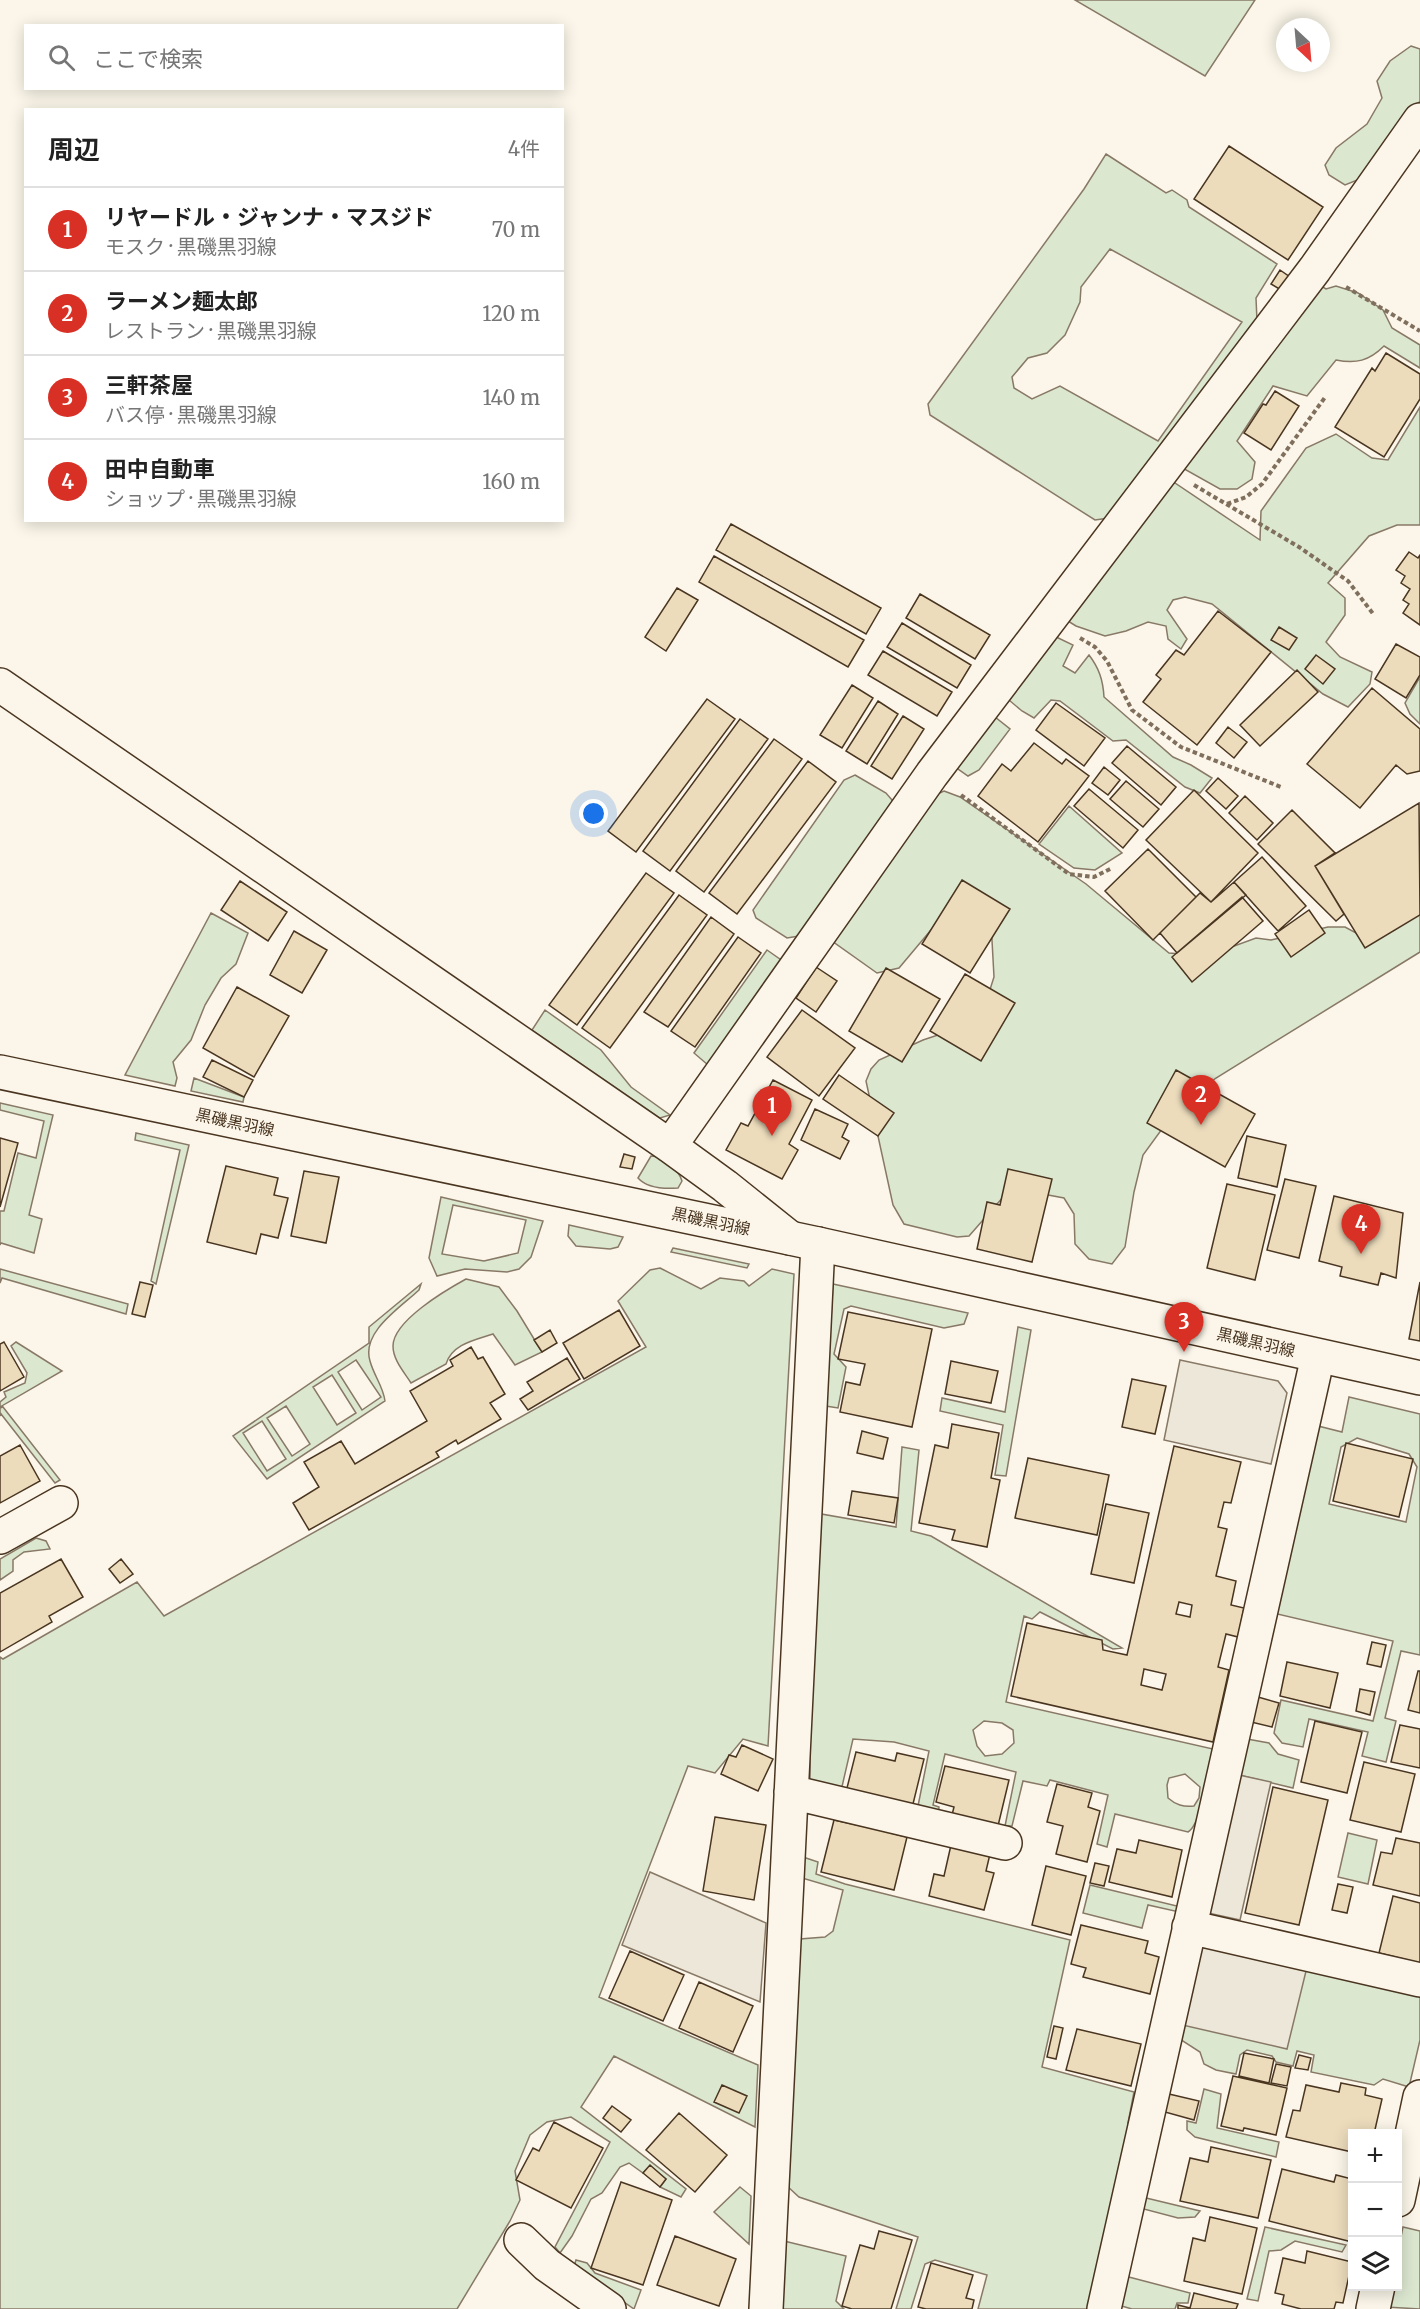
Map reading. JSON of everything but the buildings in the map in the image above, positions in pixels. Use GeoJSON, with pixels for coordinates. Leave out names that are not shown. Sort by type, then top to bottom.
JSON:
{"type":"FeatureCollection","features":[{"type":"Feature","properties":{"kind":"street"},"geometry":{"type":"LineString","coordinates":[[670,1146],[932,774],[1315,269],[1420,120]]}},
{"type":"Feature","properties":{"kind":"street"},"geometry":{"type":"LineString","coordinates":[[0,685],[670,1146],[804,1241],[791,1792],[766,2309]]}},
{"type":"Feature","properties":{"kind":"street","name":"黒磯黒羽線"},"geometry":{"type":"LineString","coordinates":[[0,1072],[804,1241],[1420,1378]]}},
{"type":"Feature","properties":{"kind":"street"},"geometry":{"type":"LineString","coordinates":[[1104,2309],[1318,1356]]}},
{"type":"Feature","properties":{"kind":"street"},"geometry":{"type":"LineString","coordinates":[[0,1537],[61,1503]]}},
{"type":"Feature","properties":{"kind":"street"},"geometry":{"type":"LineString","coordinates":[[791,1792],[1005,1843]]}},
{"type":"Feature","properties":{"kind":"street"},"geometry":{"type":"LineString","coordinates":[[1189,1927],[1420,1980]]}},
{"type":"Feature","properties":{"kind":"street"},"geometry":{"type":"LineString","coordinates":[[1402,2183],[1420,2097]]}},
{"type":"Feature","properties":{"kind":"street"},"geometry":{"type":"LineString","coordinates":[[521,2240],[547,2265],[609,2309]]}},
{"type":"Feature","properties":{"kind":"street"},"geometry":{"type":"LineString","coordinates":[[1373,2309],[1377,2291]]}},
{"type":"Feature","properties":{"kind":"path"},"geometry":{"type":"LineString","coordinates":[[1315,269],[1420,331]]}},
{"type":"Feature","properties":{"kind":"path"},"geometry":{"type":"LineString","coordinates":[[1227,504],[1245,497],[1262,484],[1326,396]]}},
{"type":"Feature","properties":{"kind":"path"},"geometry":{"type":"LineString","coordinates":[[1165,467],[1299,548],[1348,581],[1374,615]]}},
{"type":"Feature","properties":{"kind":"path"},"geometry":{"type":"LineString","coordinates":[[1049,620],[1095,647],[1107,661],[1132,710],[1181,747],[1281,787]]}},
{"type":"Feature","properties":{"kind":"path"},"geometry":{"type":"LineString","coordinates":[[932,774],[1069,874],[1094,877],[1112,868]]}},
{"type":"Feature","properties":{"kind":"green space"},"geometry":{"type":"Polygon","coordinates":[[[1075,0],[1255,0],[1205,76],[1075,0]]]}},
{"type":"Feature","properties":{"kind":"green space"},"geometry":{"type":"Polygon","coordinates":[[[1411,46],[1420,49],[1420,101],[1365,177],[1345,185],[1329,175],[1325,165],[1336,148],[1367,124],[1382,98],[1377,81],[1390,61],[1411,46]]]}},
{"type":"Feature","properties":{"kind":"green space"},"geometry":{"type":"Polygon","coordinates":[[[1106,154],[1166,193],[1172,190],[1187,200],[1189,207],[1277,264],[1256,298],[1257,321],[1109,518],[1095,520],[930,415],[928,404],[1084,189],[1106,154]],[[1110,249],[1081,287],[1080,302],[1065,335],[1047,353],[1028,358],[1012,377],[1014,388],[1032,399],[1060,386],[1158,441],[1242,322],[1110,249]]]}},
{"type":"Feature","properties":{"kind":"green space"},"geometry":{"type":"Polygon","coordinates":[[[1316,283],[1326,289],[1336,286],[1358,293],[1383,310],[1392,328],[1420,345],[1420,368],[1384,346],[1362,360],[1350,362],[1336,360],[1307,396],[1273,386],[1237,441],[1255,462],[1252,479],[1237,489],[1220,489],[1179,466],[1316,283]]]}},
{"type":"Feature","properties":{"kind":"green space"},"geometry":{"type":"Polygon","coordinates":[[[1420,407],[1420,525],[1397,525],[1369,536],[1328,583],[1345,598],[1345,615],[1326,642],[1340,657],[1372,672],[1370,684],[1348,707],[1323,694],[1212,604],[1185,597],[1173,600],[1167,610],[1187,639],[1181,649],[1168,639],[1166,626],[1148,622],[1105,636],[1076,626],[1063,618],[1169,479],[1260,540],[1261,511],[1306,448],[1336,434],[1372,458],[1388,460],[1420,407]]]}},
{"type":"Feature","properties":{"kind":"green space"},"geometry":{"type":"Polygon","coordinates":[[[1050,634],[1073,645],[1063,666],[1075,673],[1089,655],[1100,674],[1104,697],[1173,757],[1212,778],[1200,793],[1185,787],[1126,740],[1113,741],[1060,701],[1051,700],[1034,718],[1003,695],[1050,634]]]}},
{"type":"Feature","properties":{"kind":"green space"},"geometry":{"type":"Polygon","coordinates":[[[1420,677],[1420,724],[1410,714],[1405,703],[1420,677]]]}},
{"type":"Feature","properties":{"kind":"green space"},"geometry":{"type":"Polygon","coordinates":[[[990,713],[1010,729],[979,770],[968,776],[951,764],[990,713]]]}},
{"type":"Feature","properties":{"kind":"green space"},"geometry":{"type":"Polygon","coordinates":[[[855,775],[886,793],[892,800],[890,817],[805,935],[787,938],[756,918],[753,910],[844,780],[855,775]]]}},
{"type":"Feature","properties":{"kind":"green space"},"geometry":{"type":"Polygon","coordinates":[[[944,791],[960,797],[1086,884],[1169,953],[1207,956],[1256,938],[1271,940],[1328,927],[1345,927],[1369,940],[1420,909],[1420,952],[1216,1078],[1178,1107],[1143,1155],[1125,1247],[1112,1264],[1089,1259],[1075,1244],[1074,1214],[1064,1198],[1011,1188],[969,1236],[957,1237],[904,1224],[893,1205],[866,1081],[871,1069],[879,1060],[923,1040],[980,1021],[994,977],[991,922],[957,899],[899,968],[877,973],[832,941],[924,800],[944,791]]]}},
{"type":"Feature","properties":{"kind":"green space"},"geometry":{"type":"Polygon","coordinates":[[[1069,806],[1122,853],[1095,870],[1074,868],[1039,844],[1069,806]]]}},
{"type":"Feature","properties":{"kind":"green space"},"geometry":{"type":"Polygon","coordinates":[[[211,913],[248,933],[236,964],[221,978],[205,1005],[191,1040],[173,1062],[177,1078],[175,1086],[125,1075],[211,913]]]}},
{"type":"Feature","properties":{"kind":"green space"},"geometry":{"type":"Polygon","coordinates":[[[767,950],[784,962],[708,1065],[694,1053],[767,950]]]}},
{"type":"Feature","properties":{"kind":"green space"},"geometry":{"type":"Polygon","coordinates":[[[545,1010],[601,1050],[631,1087],[670,1115],[660,1118],[532,1030],[545,1010]]]}},
{"type":"Feature","properties":{"kind":"green space"},"geometry":{"type":"Polygon","coordinates":[[[194,1078],[244,1097],[243,1102],[191,1091],[194,1078]]]}},
{"type":"Feature","properties":{"kind":"green space"},"geometry":{"type":"Polygon","coordinates":[[[0,1103],[53,1115],[29,1215],[42,1219],[34,1253],[1,1243],[0,1245],[0,1211],[4,1211],[18,1153],[36,1158],[44,1121],[0,1110],[0,1103]]]}},
{"type":"Feature","properties":{"kind":"green space"},"geometry":{"type":"Polygon","coordinates":[[[136,1133],[189,1145],[156,1284],[151,1281],[180,1150],[135,1140],[136,1133]]]}},
{"type":"Feature","properties":{"kind":"green space"},"geometry":{"type":"Polygon","coordinates":[[[651,1156],[660,1158],[674,1168],[682,1181],[678,1188],[651,1186],[638,1178],[651,1156]]]}},
{"type":"Feature","properties":{"kind":"green space"},"geometry":{"type":"Polygon","coordinates":[[[441,1197],[543,1221],[531,1257],[519,1269],[507,1272],[465,1269],[437,1276],[429,1258],[441,1197]],[[453,1205],[442,1254],[484,1261],[518,1253],[526,1220],[453,1205]]]}},
{"type":"Feature","properties":{"kind":"green space"},"geometry":{"type":"Polygon","coordinates":[[[569,1225],[623,1237],[618,1247],[610,1249],[576,1246],[568,1236],[569,1225]]]}},
{"type":"Feature","properties":{"kind":"green space"},"geometry":{"type":"Polygon","coordinates":[[[673,1248],[749,1264],[747,1268],[671,1252],[673,1248]]]}},
{"type":"Feature","properties":{"kind":"green space"},"geometry":{"type":"Polygon","coordinates":[[[660,1268],[701,1289],[720,1278],[744,1281],[749,1286],[772,1269],[794,1274],[768,1746],[743,1739],[715,1773],[688,1766],[599,1997],[758,2065],[755,2127],[614,2056],[581,2107],[686,2189],[681,2197],[660,2187],[666,2179],[650,2166],[643,2173],[629,2163],[620,2167],[602,2193],[591,2199],[572,2236],[560,2253],[555,2247],[610,2142],[571,2117],[547,2122],[530,2135],[515,2171],[520,2200],[510,2221],[457,2309],[0,2309],[0,1657],[3,1659],[137,1582],[164,1616],[646,1347],[618,1301],[650,1270],[660,1268]]]}},
{"type":"Feature","properties":{"kind":"green space"},"geometry":{"type":"Polygon","coordinates":[[[0,1269],[128,1304],[126,1314],[2,1278],[0,1283],[0,1269]]]}},
{"type":"Feature","properties":{"kind":"green space"},"geometry":{"type":"Polygon","coordinates":[[[466,1279],[499,1287],[542,1352],[515,1365],[493,1334],[459,1347],[449,1357],[446,1364],[411,1383],[395,1356],[393,1346],[395,1336],[422,1307],[466,1279]]]}},
{"type":"Feature","properties":{"kind":"green space"},"geometry":{"type":"Polygon","coordinates":[[[421,1284],[419,1290],[384,1321],[371,1340],[370,1361],[385,1401],[267,1479],[233,1436],[369,1343],[369,1327],[421,1284]],[[356,1360],[338,1372],[362,1410],[381,1397],[356,1360]],[[332,1375],[313,1387],[337,1425],[356,1413],[332,1375]],[[286,1406],[267,1418],[292,1456],[310,1444],[286,1406]],[[262,1421],[243,1433],[267,1471],[286,1459],[262,1421]]]}},
{"type":"Feature","properties":{"kind":"green space"},"geometry":{"type":"Polygon","coordinates":[[[833,1284],[968,1313],[964,1324],[944,1328],[851,1306],[844,1309],[834,1354],[846,1367],[838,1408],[826,1406],[833,1284]]]}},
{"type":"Feature","properties":{"kind":"green space"},"geometry":{"type":"Polygon","coordinates":[[[1018,1327],[1031,1330],[1006,1476],[995,1475],[1003,1425],[940,1411],[942,1398],[1005,1412],[1018,1327]]]}},
{"type":"Feature","properties":{"kind":"green space"},"geometry":{"type":"Polygon","coordinates":[[[16,1342],[62,1371],[0,1407],[0,1402],[6,1397],[4,1392],[25,1383],[27,1373],[11,1346],[16,1342]]]}},
{"type":"Feature","properties":{"kind":"green space"},"geometry":{"type":"Polygon","coordinates":[[[1349,1397],[1420,1414],[1420,1655],[1401,1651],[1385,1718],[1396,1721],[1386,1762],[1362,1756],[1368,1732],[1309,1719],[1303,1747],[1282,1743],[1274,1733],[1281,1700],[1373,1721],[1393,1641],[1273,1613],[1318,1426],[1342,1432],[1349,1397]],[[1357,1438],[1341,1447],[1329,1504],[1406,1522],[1417,1467],[1409,1454],[1357,1438]]]}},
{"type":"Feature","properties":{"kind":"green space"},"geometry":{"type":"Polygon","coordinates":[[[3,1407],[60,1480],[55,1483],[1,1414],[0,1416],[0,1408],[3,1407]]]}},
{"type":"Feature","properties":{"kind":"green space"},"geometry":{"type":"Polygon","coordinates":[[[902,1447],[919,1450],[911,1531],[931,1536],[1122,1648],[1113,1649],[1040,1612],[1032,1619],[1024,1616],[1006,1702],[1213,1749],[1201,1807],[1193,1827],[1188,1832],[1115,1814],[1107,1847],[1097,1844],[1108,1795],[1050,1780],[1047,1786],[1023,1781],[1012,1826],[1005,1826],[1016,1772],[945,1754],[933,1805],[939,1807],[938,1816],[917,1811],[929,1751],[894,1742],[853,1739],[841,1791],[810,1783],[810,1721],[821,1514],[896,1527],[902,1447]],[[984,1721],[973,1730],[977,1746],[985,1756],[1002,1754],[1014,1743],[1013,1730],[1002,1723],[984,1721]],[[1185,1774],[1169,1778],[1168,1798],[1180,1805],[1194,1806],[1199,1798],[1200,1787],[1185,1774]]]}},
{"type":"Feature","properties":{"kind":"green space"},"geometry":{"type":"Polygon","coordinates":[[[36,1538],[46,1541],[50,1549],[24,1552],[13,1560],[13,1571],[0,1580],[0,1559],[36,1538]]]}},
{"type":"Feature","properties":{"kind":"green space"},"geometry":{"type":"Polygon","coordinates":[[[1247,1739],[1269,1743],[1278,1754],[1299,1760],[1293,1788],[1239,1775],[1247,1739]]]}},
{"type":"Feature","properties":{"kind":"green space"},"geometry":{"type":"Polygon","coordinates":[[[1348,1833],[1377,1840],[1368,1884],[1338,1877],[1348,1833]]]}},
{"type":"Feature","properties":{"kind":"green space"},"geometry":{"type":"Polygon","coordinates":[[[803,1857],[818,1862],[816,1874],[845,1884],[1070,1940],[1042,2067],[1134,2092],[1128,2123],[1134,2139],[1092,2309],[978,2309],[987,2275],[935,2260],[925,2264],[911,2309],[896,2309],[918,2237],[799,2197],[786,2185],[800,1939],[825,1937],[833,1931],[843,1890],[802,1878],[803,1857]]]}},
{"type":"Feature","properties":{"kind":"green space"},"geometry":{"type":"Polygon","coordinates":[[[1090,1885],[1181,1907],[1179,1912],[1148,1905],[1142,1928],[1083,1913],[1090,1885]]]}},
{"type":"Feature","properties":{"kind":"green space"},"geometry":{"type":"Polygon","coordinates":[[[1307,1967],[1420,1993],[1420,2040],[1409,2087],[1383,2079],[1374,2085],[1311,2072],[1314,2055],[1297,2051],[1293,2066],[1276,2062],[1272,2056],[1247,2050],[1240,2055],[1236,2074],[1216,2070],[1204,2064],[1200,2052],[1175,2036],[1178,2024],[1307,1967]]]}},
{"type":"Feature","properties":{"kind":"green space"},"geometry":{"type":"Polygon","coordinates":[[[1204,2089],[1221,2094],[1217,2128],[1279,2142],[1276,2157],[1195,2137],[1187,2130],[1187,2121],[1196,2123],[1204,2089]]]}},
{"type":"Feature","properties":{"kind":"green space"},"geometry":{"type":"Polygon","coordinates":[[[740,2187],[751,2196],[749,2244],[714,2212],[740,2187]]]}},
{"type":"Feature","properties":{"kind":"green space"},"geometry":{"type":"Polygon","coordinates":[[[1142,2197],[1200,2211],[1195,2217],[1178,2218],[1140,2208],[1142,2197]]]}},
{"type":"Feature","properties":{"kind":"green space"},"geometry":{"type":"Polygon","coordinates":[[[1265,2227],[1346,2245],[1342,2252],[1295,2241],[1281,2250],[1269,2251],[1258,2301],[1247,2299],[1265,2227]]]}},
{"type":"Feature","properties":{"kind":"green space"},"geometry":{"type":"Polygon","coordinates":[[[1403,2227],[1420,2231],[1420,2309],[1386,2307],[1389,2291],[1402,2291],[1403,2227]]]}},
{"type":"Feature","properties":{"kind":"green space"},"geometry":{"type":"Polygon","coordinates":[[[784,2241],[846,2256],[836,2301],[844,2309],[780,2309],[784,2241]]]}},
{"type":"Feature","properties":{"kind":"green space"},"geometry":{"type":"Polygon","coordinates":[[[576,2260],[587,2263],[595,2273],[641,2290],[634,2309],[574,2267],[576,2260]]]}},
{"type":"Feature","properties":{"kind":"green space"},"geometry":{"type":"Polygon","coordinates":[[[1125,2276],[1190,2293],[1188,2303],[1177,2303],[1175,2309],[1132,2309],[1118,2305],[1125,2276]]]}},
{"type":"Feature","properties":{"kind":"shaded area"},"geometry":{"type":"Polygon","coordinates":[[[1180,1360],[1278,1381],[1287,1393],[1271,1464],[1164,1440],[1180,1360]]]}},
{"type":"Feature","properties":{"kind":"shaded area"},"geometry":{"type":"Polygon","coordinates":[[[1239,1775],[1271,1782],[1240,1920],[1208,1913],[1239,1775]]]}},
{"type":"Feature","properties":{"kind":"shaded area"},"geometry":{"type":"Polygon","coordinates":[[[650,1872],[766,1923],[760,2002],[622,1945],[650,1872]]]}},
{"type":"Feature","properties":{"kind":"shaded area"},"geometry":{"type":"Polygon","coordinates":[[[1197,1941],[1307,1967],[1287,2049],[1178,2024],[1197,1941]]]}},
{"type":"Feature","properties":{"kind":"place","name":"ラーメン麺太郎"},"geometry":{"type":"Point","coordinates":[1201,1125]}},
{"type":"Feature","properties":{"kind":"place","name":"リヤードル・ジャンナ・マスジド"},"geometry":{"type":"Point","coordinates":[772,1136]}},
{"type":"Feature","properties":{"kind":"place","name":"田中自動車"},"geometry":{"type":"Point","coordinates":[1361,1254]}},
{"type":"Feature","properties":{"kind":"place","name":"三軒茶屋"},"geometry":{"type":"Point","coordinates":[1184,1352]}}]}
